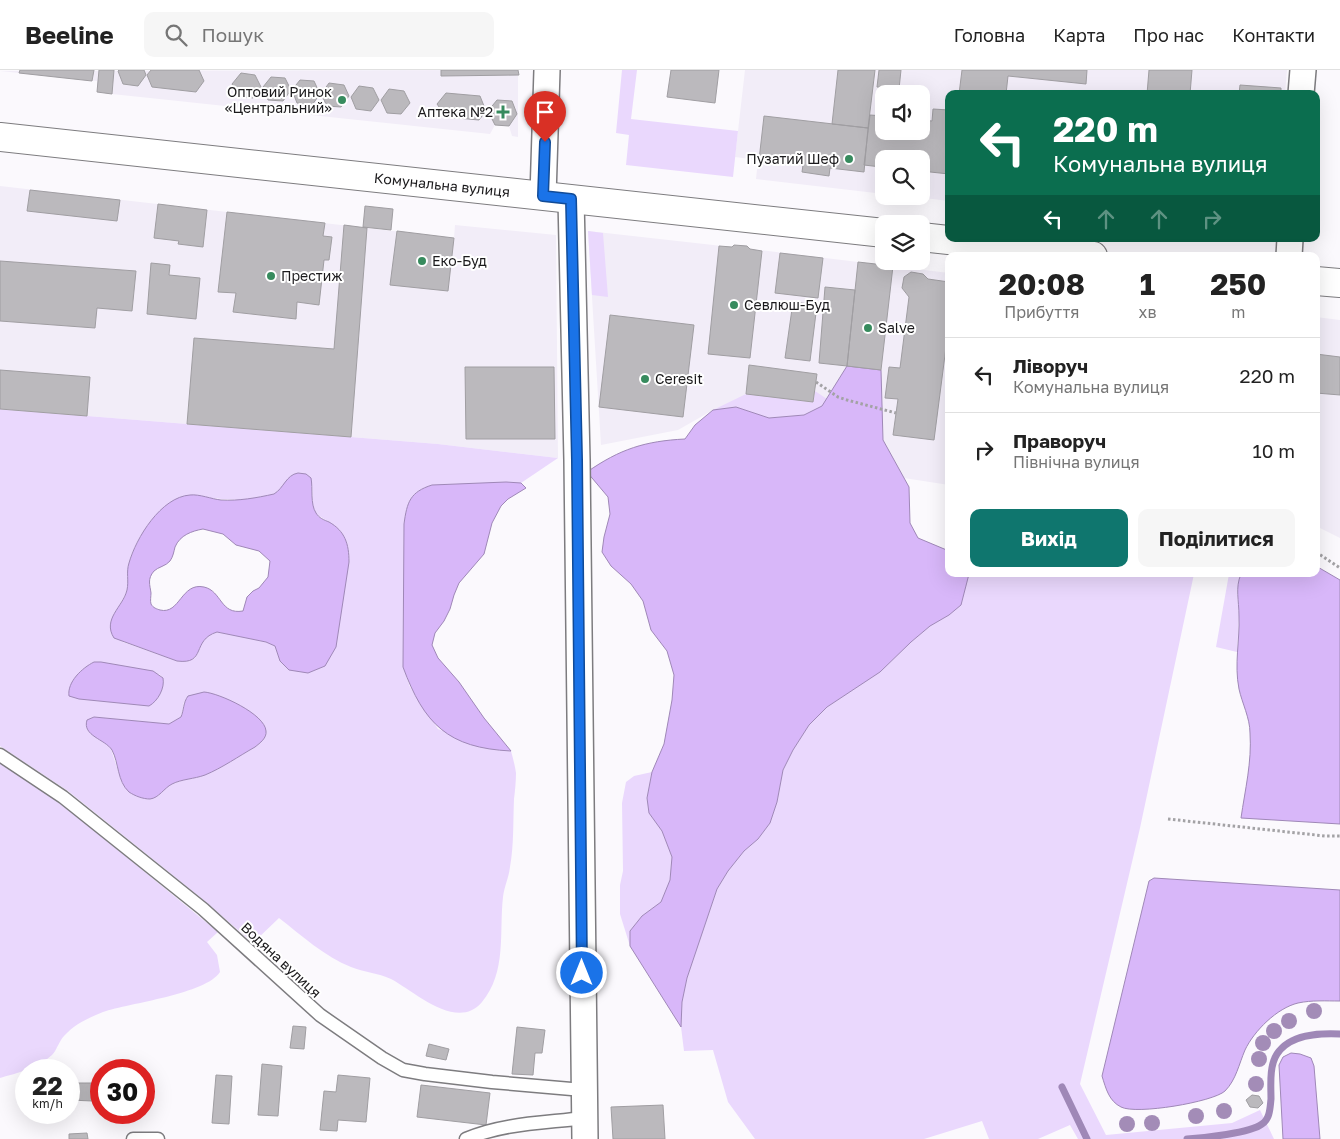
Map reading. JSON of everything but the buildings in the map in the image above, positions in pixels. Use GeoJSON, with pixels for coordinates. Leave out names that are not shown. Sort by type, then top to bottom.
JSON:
{"type":"FeatureCollection","features":[{"type":"Feature","properties":{"kind":"main road","name":"Комунальна вулиця"},"geometry":{"type":"LineString","coordinates":[[0,137],[875,232]]}},
{"type":"Feature","properties":{"kind":"main road"},"geometry":{"type":"LineString","coordinates":[[930,238],[945,240]]}},
{"type":"Feature","properties":{"kind":"main road"},"geometry":{"type":"LineString","coordinates":[[966,242],[1057,252]]}},
{"type":"Feature","properties":{"kind":"main road"},"geometry":{"type":"LineString","coordinates":[[1320,281],[1340,283]]}},
{"type":"Feature","properties":{"kind":"street"},"geometry":{"type":"LineString","coordinates":[[543,196],[547,70]]}},
{"type":"Feature","properties":{"kind":"street"},"geometry":{"type":"LineString","coordinates":[[1301,90],[1303,70]]}},
{"type":"Feature","properties":{"kind":"street"},"geometry":{"type":"LineString","coordinates":[[571,199],[578,468],[584,1129]]}},
{"type":"Feature","properties":{"kind":"lane","name":"Водяна вулиця"},"geometry":{"type":"LineString","coordinates":[[0,755],[63,797],[203,909],[320,1015],[382,1058],[403,1070],[425,1074],[583,1090]]}},
{"type":"Feature","properties":{"kind":"lane"},"geometry":{"type":"LineString","coordinates":[[466,1139],[498,1128],[584,1129]]}},
{"type":"Feature","properties":{"kind":"lane"},"geometry":{"type":"LineString","coordinates":[[133,1139],[158,1139]]}},
{"type":"Feature","properties":{"kind":"path"},"geometry":{"type":"LineString","coordinates":[[816,382],[846,400],[896,413]]}},
{"type":"Feature","properties":{"kind":"path"},"geometry":{"type":"LineString","coordinates":[[1320,555],[1340,568]]}},
{"type":"Feature","properties":{"kind":"path"},"geometry":{"type":"LineString","coordinates":[[1168,819],[1340,836]]}},
{"type":"Feature","properties":{"kind":"shaded area","name":"Оптовий Ринок «Центральний»"},"geometry":{"type":"Polygon","coordinates":[[[518,70],[518,137],[512,136],[509,126],[495,125],[490,134],[112,94],[97,92],[97,81],[0,71],[518,70]]]}},
{"type":"Feature","properties":{"kind":"shaded area"},"geometry":{"type":"Polygon","coordinates":[[[622,70],[637,70],[631,119],[738,131],[733,177],[626,165],[629,135],[616,133],[622,70]]]}},
{"type":"Feature","properties":{"kind":"shaded area"},"geometry":{"type":"Polygon","coordinates":[[[745,70],[1287,70],[1285,90],[945,90],[945,201],[930,199],[930,150],[875,150],[875,193],[756,179],[758,160],[735,157],[745,70]]]}},
{"type":"Feature","properties":{"kind":"shaded area"},"geometry":{"type":"Polygon","coordinates":[[[0,186],[454,238],[455,225],[556,235],[558,458],[438,444],[0,409],[0,186]]]}},
{"type":"Feature","properties":{"kind":"shaded area"},"geometry":{"type":"Polygon","coordinates":[[[588,231],[731,247],[741,245],[751,249],[875,264],[875,270],[924,270],[945,273],[945,484],[904,478],[883,440],[882,416],[822,406],[713,410],[678,430],[601,445],[588,231]]]}},
{"type":"Feature","properties":{"kind":"shaded area"},"geometry":{"type":"Polygon","coordinates":[[[588,231],[603,233],[608,297],[592,295],[588,231]]]}},
{"type":"Feature","properties":{"kind":"shaded area"},"geometry":{"type":"Polygon","coordinates":[[[1320,318],[1340,320],[1340,538],[1320,528],[1320,318]]]}},
{"type":"Feature","properties":{"kind":"shaded area"},"geometry":{"type":"Polygon","coordinates":[[[847,366],[881,370],[883,440],[909,487],[910,523],[918,538],[945,549],[945,577],[968,577],[961,605],[949,615],[930,626],[880,672],[827,707],[809,725],[793,750],[783,770],[777,802],[770,823],[758,839],[744,851],[717,889],[687,978],[682,1002],[681,1027],[630,946],[630,931],[642,916],[661,902],[670,880],[672,857],[662,831],[649,813],[647,798],[652,772],[664,744],[672,700],[674,675],[667,651],[651,630],[643,601],[631,584],[611,566],[602,552],[610,514],[608,497],[587,472],[611,457],[633,448],[645,444],[685,439],[695,425],[713,410],[736,407],[769,418],[804,415],[822,406],[847,366]]]}},
{"type":"Feature","properties":{"kind":"shaded area"},"geometry":{"type":"Polygon","coordinates":[[[815,391],[827,399],[822,406],[804,415],[769,418],[736,407],[713,410],[746,394],[813,402],[815,391]]]}},
{"type":"Feature","properties":{"kind":"shaded area"},"geometry":{"type":"Polygon","coordinates":[[[0,409],[438,444],[558,458],[521,483],[432,485],[414,495],[408,504],[405,516],[403,666],[410,687],[438,729],[495,750],[511,751],[516,773],[512,850],[503,897],[499,965],[490,990],[482,1002],[472,1010],[460,1013],[448,1011],[423,999],[391,979],[341,963],[279,918],[253,943],[201,898],[68,791],[0,746],[0,409]],[[298,473],[289,478],[278,492],[263,498],[218,499],[200,496],[140,537],[131,555],[126,593],[110,626],[123,642],[177,661],[185,662],[195,658],[203,642],[217,632],[266,642],[275,646],[280,661],[332,524],[316,514],[313,508],[312,484],[306,474],[298,473]],[[159,674],[75,678],[69,690],[79,699],[149,706],[164,682],[159,674]],[[184,702],[181,717],[169,724],[94,717],[87,720],[111,749],[122,783],[158,796],[163,790],[174,783],[207,774],[219,768],[255,747],[266,736],[184,702]]]}},
{"type":"Feature","properties":{"kind":"shaded area"},"geometry":{"type":"Polygon","coordinates":[[[294,474],[306,474],[311,478],[312,501],[316,513],[320,518],[339,530],[345,539],[348,549],[349,562],[336,647],[325,666],[308,673],[289,670],[280,661],[275,646],[266,642],[217,632],[204,640],[196,656],[186,661],[177,661],[114,638],[110,625],[127,590],[128,566],[132,553],[151,520],[160,511],[179,497],[190,495],[228,500],[248,499],[274,494],[294,474]],[[203,529],[191,532],[180,539],[170,561],[156,570],[150,577],[151,604],[155,608],[167,610],[172,608],[190,589],[204,587],[210,589],[230,610],[243,611],[247,597],[259,588],[268,577],[270,561],[259,551],[236,545],[223,534],[203,529]]]}},
{"type":"Feature","properties":{"kind":"shaded area"},"geometry":{"type":"Polygon","coordinates":[[[521,483],[526,488],[508,499],[501,506],[492,523],[484,554],[459,583],[450,609],[435,633],[432,645],[438,658],[459,682],[484,718],[511,751],[471,745],[441,729],[420,704],[403,667],[404,524],[408,504],[419,491],[432,485],[521,483]]]}},
{"type":"Feature","properties":{"kind":"shaded area"},"geometry":{"type":"Polygon","coordinates":[[[1320,568],[1340,580],[1340,824],[1241,818],[1248,776],[1250,727],[1240,694],[1238,680],[1240,577],[1320,577],[1320,568]]]}},
{"type":"Feature","properties":{"kind":"shaded area"},"geometry":{"type":"Polygon","coordinates":[[[968,577],[1193,577],[1140,828],[1080,1084],[1106,1135],[1232,1123],[1260,1110],[1274,1139],[1078,1139],[1070,1125],[1038,1139],[989,1139],[982,1121],[924,1139],[755,1139],[728,1102],[713,1050],[684,1051],[681,1027],[682,1002],[687,978],[717,889],[744,851],[758,839],[770,823],[777,802],[783,770],[793,750],[809,725],[827,707],[880,672],[930,626],[949,615],[960,605],[968,577]]]}},
{"type":"Feature","properties":{"kind":"shaded area"},"geometry":{"type":"Polygon","coordinates":[[[1228,577],[1240,577],[1237,590],[1239,616],[1237,652],[1216,647],[1228,577]]]}},
{"type":"Feature","properties":{"kind":"shaded area"},"geometry":{"type":"Polygon","coordinates":[[[94,662],[153,671],[163,678],[160,694],[149,706],[79,699],[69,696],[70,686],[76,676],[94,662]]]}},
{"type":"Feature","properties":{"kind":"shaded area"},"geometry":{"type":"Polygon","coordinates":[[[204,692],[230,700],[250,711],[264,724],[266,731],[263,740],[255,747],[218,769],[205,775],[172,784],[153,798],[142,798],[129,792],[122,783],[112,750],[91,734],[86,725],[87,720],[94,717],[169,724],[181,717],[188,696],[204,692]]]}},
{"type":"Feature","properties":{"kind":"shaded area"},"geometry":{"type":"Polygon","coordinates":[[[0,762],[68,809],[218,932],[207,942],[217,955],[220,972],[212,980],[184,992],[103,1012],[87,1019],[62,1038],[54,1053],[47,1059],[15,1059],[15,1073],[0,1078],[0,762]]]}},
{"type":"Feature","properties":{"kind":"shaded area"},"geometry":{"type":"Polygon","coordinates":[[[652,772],[647,798],[649,813],[662,831],[672,857],[670,880],[661,902],[642,916],[630,931],[630,946],[620,914],[620,885],[623,871],[622,803],[626,782],[634,776],[652,772]]]}},
{"type":"Feature","properties":{"kind":"shaded area"},"geometry":{"type":"Polygon","coordinates":[[[1154,878],[1340,890],[1340,1001],[1298,1003],[1274,1015],[1254,1035],[1245,1050],[1232,1082],[1225,1091],[1218,1095],[1174,1106],[1129,1109],[1121,1107],[1108,1094],[1102,1076],[1149,881],[1154,878]]]}},
{"type":"Feature","properties":{"kind":"shaded area"},"geometry":{"type":"Polygon","coordinates":[[[1291,1053],[1311,1058],[1314,1066],[1320,1139],[1283,1139],[1279,1065],[1283,1057],[1291,1053]]]}},
{"type":"Feature","properties":{"kind":"waterway"},"geometry":{"type":"LineString","coordinates":[[1187,1139],[1248,1130],[1265,1122],[1270,1110],[1271,1076],[1274,1059],[1277,1054],[1289,1042],[1306,1036],[1340,1034]]}},
{"type":"Feature","properties":{"kind":"waterway"},"geometry":{"type":"LineString","coordinates":[[1062,1087],[1087,1139]]}},
{"type":"Feature","properties":{"kind":"place","name":"Оптовий Ринок «Центральний»"},"geometry":{"type":"Point","coordinates":[342,100]}},
{"type":"Feature","properties":{"kind":"place","name":"Аптека №2"},"geometry":{"type":"Point","coordinates":[503,112]}},
{"type":"Feature","properties":{"kind":"place","name":"Пузатий Шеф"},"geometry":{"type":"Point","coordinates":[849,159]}},
{"type":"Feature","properties":{"kind":"place","name":"Еко-Буд"},"geometry":{"type":"Point","coordinates":[422,261]}},
{"type":"Feature","properties":{"kind":"place","name":"Престиж"},"geometry":{"type":"Point","coordinates":[271,276]}},
{"type":"Feature","properties":{"kind":"place","name":"Севлюш-Буд"},"geometry":{"type":"Point","coordinates":[734,305]}},
{"type":"Feature","properties":{"kind":"place","name":"Salve"},"geometry":{"type":"Point","coordinates":[868,328]}},
{"type":"Feature","properties":{"kind":"place","name":"Ceresit"},"geometry":{"type":"Point","coordinates":[645,379]}},
{"type":"Feature","properties":{"kind":"route"},"geometry":{"type":"LineString","coordinates":[[545,142],[543,196],[571,199],[577,460],[582,973]]}}]}
